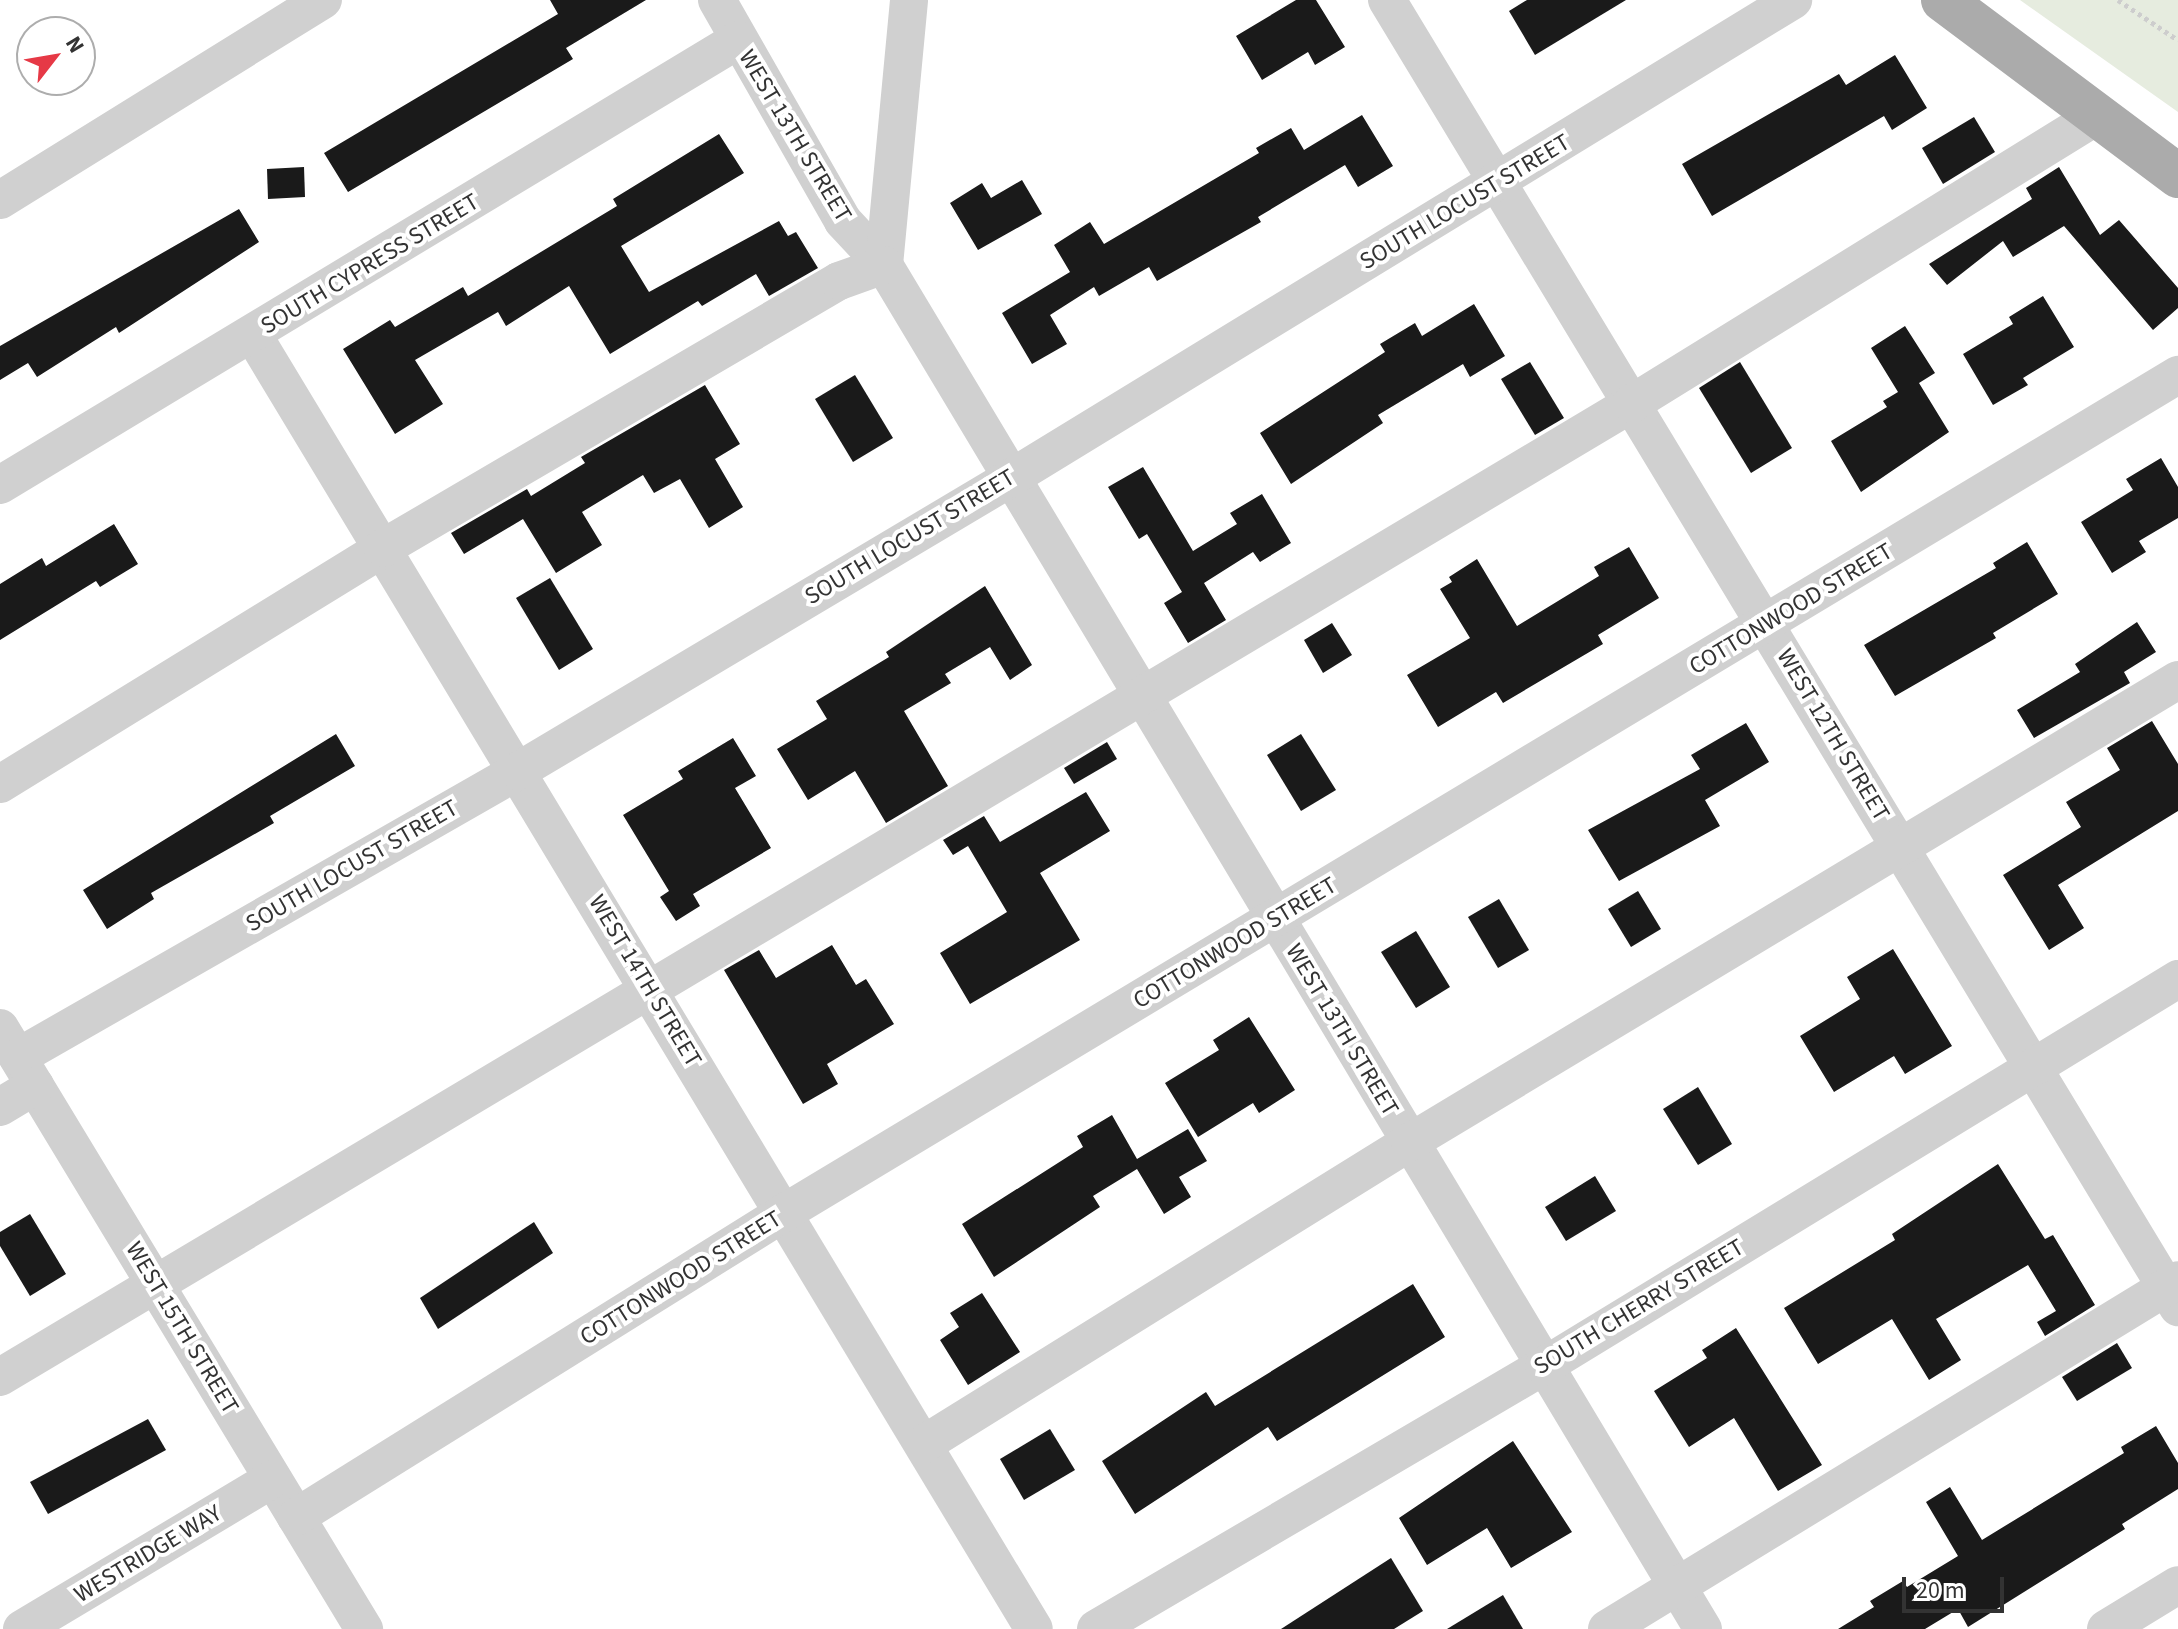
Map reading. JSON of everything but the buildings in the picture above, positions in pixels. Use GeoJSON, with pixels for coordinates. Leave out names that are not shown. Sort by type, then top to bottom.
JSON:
{"type":"FeatureCollection","features":[{"type":"Feature","properties":{"kind":"main road"},"geometry":{"type":"LineString","coordinates":[[1943,0],[2095,117],[2178,176]]}},
{"type":"Feature","properties":{"kind":"street"},"geometry":{"type":"LineString","coordinates":[[0,200],[323,0]]}},
{"type":"Feature","properties":{"kind":"street","name":"WEST 13TH STREET"},"geometry":{"type":"LineString","coordinates":[[717,0],[843,221],[884,265],[1009,479],[1142,694],[1703,1629]]}},
{"type":"Feature","properties":{"kind":"street","name":"WEST 13TH STREET"},"geometry":{"type":"LineString","coordinates":[[884,265],[909,0]]}},
{"type":"Feature","properties":{"kind":"street","name":"WEST 12TH STREET"},"geometry":{"type":"LineString","coordinates":[[1387,0],[2033,1067],[2174,1291]]}},
{"type":"Feature","properties":{"kind":"street","name":"SOUTH LOCUST STREET"},"geometry":{"type":"LineString","coordinates":[[0,1107],[18,1057],[518,771],[1009,479],[1793,0]]}},
{"type":"Feature","properties":{"kind":"street","name":"SOUTH CYPRESS STREET"},"geometry":{"type":"LineString","coordinates":[[0,485],[738,40]]}},
{"type":"Feature","properties":{"kind":"street"},"geometry":{"type":"LineString","coordinates":[[0,1377],[1631,404],[2095,117]]}},
{"type":"Feature","properties":{"kind":"street"},"geometry":{"type":"LineString","coordinates":[[0,784],[383,548],[839,281],[884,265]]}},
{"type":"Feature","properties":{"kind":"street","name":"WEST 14TH STREET"},"geometry":{"type":"LineString","coordinates":[[253,335],[650,988],[782,1214],[1034,1629]]}},
{"type":"Feature","properties":{"kind":"street","name":"COTTONWOOD STREET"},"geometry":{"type":"LineString","coordinates":[[296,1517],[782,1214],[2178,375]]}},
{"type":"Feature","properties":{"kind":"street"},"geometry":{"type":"LineString","coordinates":[[924,1444],[1410,1142],[1902,849],[2178,680]]}},
{"type":"Feature","properties":{"kind":"street","name":"SOUTH CHERRY STREET"},"geometry":{"type":"LineString","coordinates":[[1096,1629],[1544,1366],[2178,979]]}},
{"type":"Feature","properties":{"kind":"street","name":"WEST 15TH STREET"},"geometry":{"type":"LineString","coordinates":[[18,1057],[364,1629]]}},
{"type":"Feature","properties":{"kind":"street"},"geometry":{"type":"LineString","coordinates":[[1607,1629],[2174,1291]]}},
{"type":"Feature","properties":{"kind":"street","name":"WESTRIDGE WAY"},"geometry":{"type":"LineString","coordinates":[[22,1629],[273,1479]]}},
{"type":"Feature","properties":{"kind":"street"},"geometry":{"type":"LineString","coordinates":[[2106,1629],[2178,1585]]}},
{"type":"Feature","properties":{"kind":"path"},"geometry":{"type":"LineString","coordinates":[[2118,0],[2178,40]]}},
{"type":"Feature","properties":{"kind":"shaded area"},"geometry":{"type":"Polygon","coordinates":[[[2020,0],[2178,0],[2178,112],[2020,0]]]}}]}
